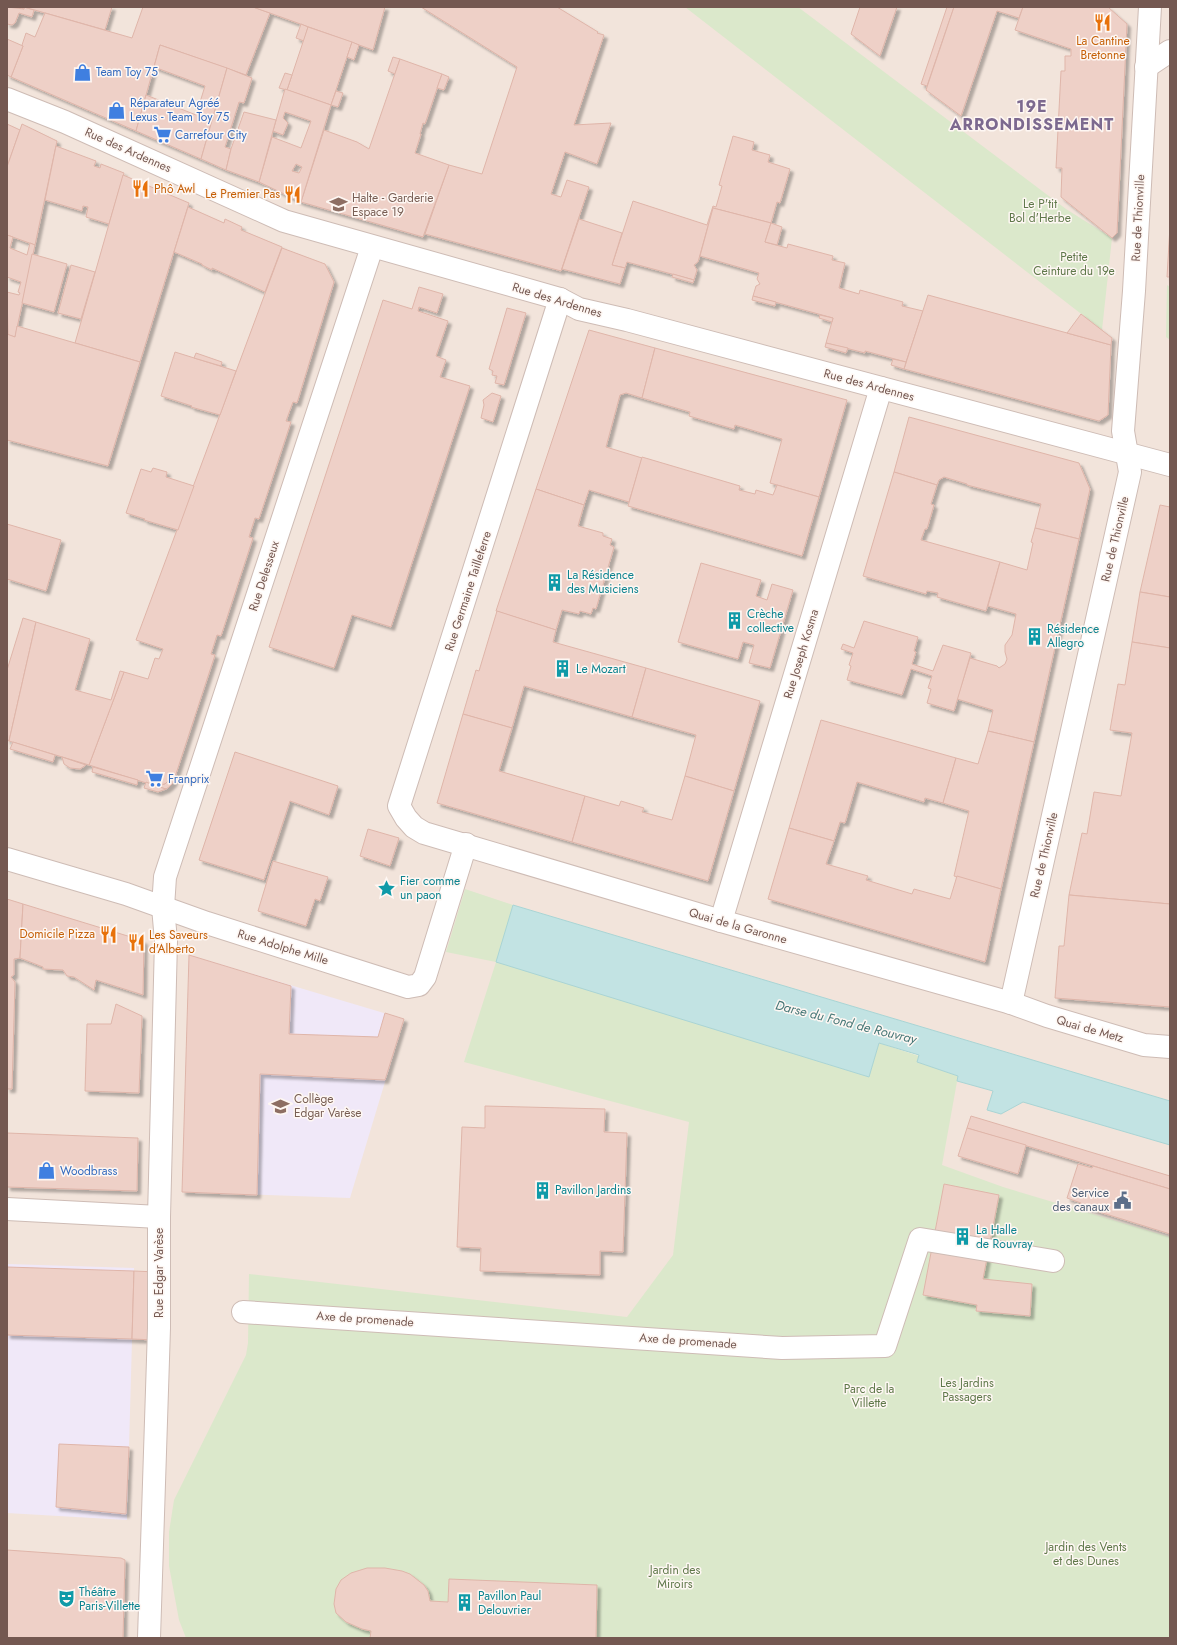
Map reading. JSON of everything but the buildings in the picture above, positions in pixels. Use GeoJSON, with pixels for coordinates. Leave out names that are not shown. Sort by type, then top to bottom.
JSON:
{"type":"FeatureCollection","features":[{"type":"Feature","properties":{"kind":"street","name":"Rue de Thionville"},"geometry":{"type":"LineString","coordinates":[[1011,1003],[1130,472],[1123,431],[1134,291],[1150,7]]}},
{"type":"Feature","properties":{"kind":"street"},"geometry":{"type":"LineString","coordinates":[[1146,67],[1170,51]]}},
{"type":"Feature","properties":{"kind":"street","name":"Rue des Ardennes"},"geometry":{"type":"LineString","coordinates":[[7,99],[65,122],[284,221],[560,299],[579,309],[627,320],[1170,465]]}},
{"type":"Feature","properties":{"kind":"street","name":"Rue Delesseux"},"geometry":{"type":"LineString","coordinates":[[163,907],[168,870],[372,247]]}},
{"type":"Feature","properties":{"kind":"street","name":"Rue Germaine Tailleferre"},"geometry":{"type":"LineString","coordinates":[[466,844],[424,833],[414,827],[406,818],[399,806],[560,299]]}},
{"type":"Feature","properties":{"kind":"street","name":"Rue Joseph Kosma"},"geometry":{"type":"LineString","coordinates":[[721,921],[882,388]]}},
{"type":"Feature","properties":{"kind":"street","name":"Rue Adolphe Mille"},"geometry":{"type":"LineString","coordinates":[[7,859],[126,894],[207,924],[408,987],[419,984],[426,977],[466,844]]}},
{"type":"Feature","properties":{"kind":"street","name":"Quai de la Garonne"},"geometry":{"type":"LineString","coordinates":[[466,844],[721,921],[1011,1003]]}},
{"type":"Feature","properties":{"kind":"street","name":"Rue Edgar Varèse"},"geometry":{"type":"LineString","coordinates":[[149,1638],[158,1336],[166,941],[163,907]]}},
{"type":"Feature","properties":{"kind":"street","name":"Quai de Metz"},"geometry":{"type":"LineString","coordinates":[[1011,1003],[1046,1016],[1144,1045],[1170,1047]]}},
{"type":"Feature","properties":{"kind":"street"},"geometry":{"type":"LineString","coordinates":[[7,1209],[160,1217]]}},
{"type":"Feature","properties":{"kind":"street","name":"Axe de promenade"},"geometry":{"type":"LineString","coordinates":[[243,1312],[782,1348],[885,1346],[920,1239],[1053,1261]]}},
{"type":"Feature","properties":{"kind":"shaded area"},"geometry":{"type":"Polygon","coordinates":[[[7,7],[1170,7],[1170,1101],[513,905],[497,961],[869,1077],[917,1062],[958,1076],[957,1081],[993,1091],[987,1110],[1001,1114],[1023,1101],[1170,1145],[1170,1638],[7,1638],[7,7]]]}},
{"type":"Feature","properties":{"kind":"shaded area","name":"Collège Edgar Varèse"},"geometry":{"type":"Polygon","coordinates":[[[189,955],[404,1019],[350,1198],[182,1192],[189,955]]]}},
{"type":"Feature","properties":{"kind":"shaded area"},"geometry":{"type":"Polygon","coordinates":[[[7,1264],[134,1268],[127,1520],[7,1513],[7,1264]]]}},
{"type":"Feature","properties":{"kind":"green space","name":"Petite Ceinture du 19e"},"geometry":{"type":"Polygon","coordinates":[[[685,7],[798,7],[1066,209],[1112,238],[1102,330],[685,7]]]}},
{"type":"Feature","properties":{"kind":"green space"},"geometry":{"type":"Polygon","coordinates":[[[1167,285],[1170,287],[1170,340],[1166,337],[1167,285]]]}},
{"type":"Feature","properties":{"kind":"green space","name":"Parc de la Villette"},"geometry":{"type":"Polygon","coordinates":[[[465,889],[513,905],[497,962],[869,1077],[879,1043],[919,1056],[917,1062],[958,1076],[942,1165],[1003,1187],[1170,1237],[1170,1638],[186,1638],[179,1620],[169,1566],[169,1532],[174,1500],[246,1355],[248,1343],[249,1274],[627,1317],[673,1255],[689,1122],[464,1062],[496,962],[446,952],[465,889]]]}},
{"type":"Feature","properties":{"kind":"water","name":"Darse du Fond de Rouvray"},"geometry":{"type":"Polygon","coordinates":[[[513,905],[1170,1101],[1170,1145],[1023,1102],[1001,1114],[987,1110],[993,1091],[957,1081],[958,1076],[917,1062],[919,1055],[879,1043],[869,1077],[496,962],[513,905]]]}},
{"type":"Feature","properties":{"kind":"place","name":"La Cantine Bretonne"},"geometry":{"type":"Point","coordinates":[1103,22]}},
{"type":"Feature","properties":{"kind":"place","name":"Team Toy 75"},"geometry":{"type":"Point","coordinates":[83,72]}},
{"type":"Feature","properties":{"kind":"place","name":"Réparateur Agréé Lexus - Team Toy 75"},"geometry":{"type":"Point","coordinates":[117,110]}},
{"type":"Feature","properties":{"kind":"place","name":"Carrefour City"},"geometry":{"type":"Point","coordinates":[162,135]}},
{"type":"Feature","properties":{"kind":"place","name":"Phô Awl"},"geometry":{"type":"Point","coordinates":[141,189]}},
{"type":"Feature","properties":{"kind":"place","name":"Le Premier Pas"},"geometry":{"type":"Point","coordinates":[293,194]}},
{"type":"Feature","properties":{"kind":"place","name":"Halte - Garderie Espace 19"},"geometry":{"type":"Point","coordinates":[339,205]}},
{"type":"Feature","properties":{"kind":"place","name":"La Résidence des Musiciens"},"geometry":{"type":"Point","coordinates":[554,582]}},
{"type":"Feature","properties":{"kind":"place","name":"Crèche collective"},"geometry":{"type":"Point","coordinates":[734,621]}},
{"type":"Feature","properties":{"kind":"place","name":"Résidence Allegro"},"geometry":{"type":"Point","coordinates":[1034,636]}},
{"type":"Feature","properties":{"kind":"place","name":"Le Mozart"},"geometry":{"type":"Point","coordinates":[563,669]}},
{"type":"Feature","properties":{"kind":"place","name":"Franprix"},"geometry":{"type":"Point","coordinates":[155,779]}},
{"type":"Feature","properties":{"kind":"place","name":"Fier comme un paon"},"geometry":{"type":"Point","coordinates":[387,888]}},
{"type":"Feature","properties":{"kind":"place","name":"Domicile Pizza"},"geometry":{"type":"Point","coordinates":[108,934]}},
{"type":"Feature","properties":{"kind":"place","name":"Les Saveurs d'Alberto"},"geometry":{"type":"Point","coordinates":[136,942]}},
{"type":"Feature","properties":{"kind":"place","name":"Collège Edgar Varèse"},"geometry":{"type":"Point","coordinates":[281,1106]}},
{"type":"Feature","properties":{"kind":"place","name":"Woodbrass"},"geometry":{"type":"Point","coordinates":[47,1171]}},
{"type":"Feature","properties":{"kind":"place","name":"Pavillon Jardins"},"geometry":{"type":"Point","coordinates":[542,1190]}},
{"type":"Feature","properties":{"kind":"place","name":"Service des canaux"},"geometry":{"type":"Point","coordinates":[1122,1200]}},
{"type":"Feature","properties":{"kind":"place","name":"La Halle de Rouvray"},"geometry":{"type":"Point","coordinates":[963,1237]}},
{"type":"Feature","properties":{"kind":"place","name":"Théâtre Paris-Villette"},"geometry":{"type":"Point","coordinates":[66,1599]}},
{"type":"Feature","properties":{"kind":"place","name":"Pavillon Paul Delouvrier"},"geometry":{"type":"Point","coordinates":[465,1603]}},
{"type":"Feature","properties":{"kind":"district","name":"19E ARRONDISSEMENT"},"geometry":{"type":"Point","coordinates":[1032,115]}},
{"type":"Feature","properties":{"kind":"park label","name":"Le P'tit Bol d'Herbe"},"geometry":{"type":"Point","coordinates":[1040,211]}},
{"type":"Feature","properties":{"kind":"park label","name":"Les Jardins Passagers"},"geometry":{"type":"Point","coordinates":[967,1390]}},
{"type":"Feature","properties":{"kind":"park label","name":"Jardin des Vents et des Dunes"},"geometry":{"type":"Point","coordinates":[1086,1554]}},
{"type":"Feature","properties":{"kind":"park label","name":"Jardin des Miroirs"},"geometry":{"type":"Point","coordinates":[675,1577]}}]}
